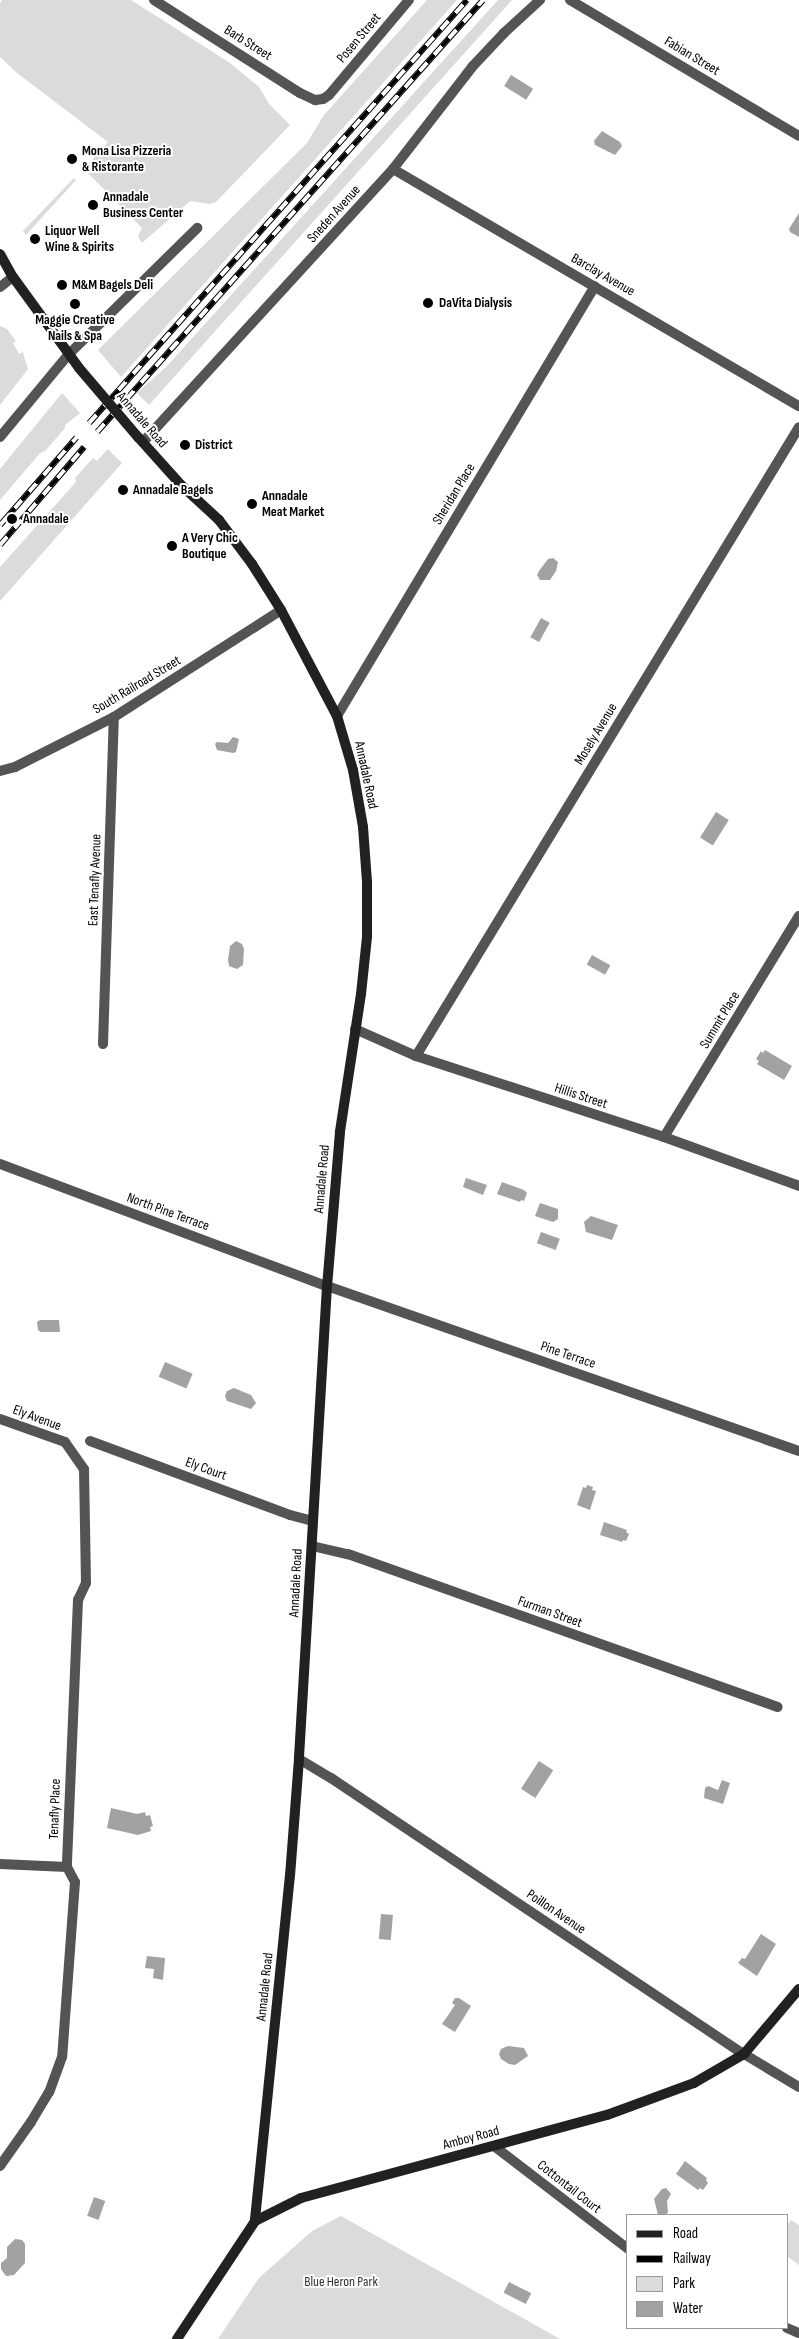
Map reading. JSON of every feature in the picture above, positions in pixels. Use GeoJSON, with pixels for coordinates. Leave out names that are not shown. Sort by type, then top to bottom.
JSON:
{"type":"FeatureCollection","features":[{"type":"Feature","properties":{"kind":"street","name":"Barb Street"},"geometry":{"type":"LineString","coordinates":[[154,0],[308,97],[323,99],[329,94]]}},
{"type":"Feature","properties":{"kind":"street","name":"Posen Street"},"geometry":{"type":"LineString","coordinates":[[329,94],[409,0]]}},
{"type":"Feature","properties":{"kind":"street","name":"Sneden Avenue"},"geometry":{"type":"LineString","coordinates":[[141,440],[393,169],[472,67],[504,33],[540,0]]}},
{"type":"Feature","properties":{"kind":"street","name":"Fabian Street"},"geometry":{"type":"LineString","coordinates":[[570,0],[799,136]]}},
{"type":"Feature","properties":{"kind":"street","name":"Barclay Avenue"},"geometry":{"type":"LineString","coordinates":[[393,169],[799,406]]}},
{"type":"Feature","properties":{"kind":"street"},"geometry":{"type":"LineString","coordinates":[[0,437],[68,354],[197,228]]}},
{"type":"Feature","properties":{"kind":"street","name":"Annadale Road"},"geometry":{"type":"LineString","coordinates":[[0,254],[14,277],[79,368],[181,485],[219,520],[252,564],[281,610],[337,716],[353,770],[363,827],[367,882],[367,937],[340,1132],[327,1286],[299,1759],[289,1885],[256,2221]]}},
{"type":"Feature","properties":{"kind":"street"},"geometry":{"type":"LineString","coordinates":[[0,287],[14,277]]}},
{"type":"Feature","properties":{"kind":"street","name":"Sheridan Place"},"geometry":{"type":"LineString","coordinates":[[337,716],[595,286]]}},
{"type":"Feature","properties":{"kind":"street","name":"Mosely Avenue"},"geometry":{"type":"LineString","coordinates":[[416,1056],[799,427]]}},
{"type":"Feature","properties":{"kind":"street","name":"South Railroad Street"},"geometry":{"type":"LineString","coordinates":[[0,771],[16,767],[114,717],[281,610]]}},
{"type":"Feature","properties":{"kind":"street","name":"East Tenafly Avenue"},"geometry":{"type":"LineString","coordinates":[[104,1044],[114,717]]}},
{"type":"Feature","properties":{"kind":"street","name":"Summit Place"},"geometry":{"type":"LineString","coordinates":[[664,1138],[799,916]]}},
{"type":"Feature","properties":{"kind":"street","name":"Hillis Street"},"geometry":{"type":"LineString","coordinates":[[355,1029],[416,1056],[664,1138],[799,1186]]}},
{"type":"Feature","properties":{"kind":"street","name":"North Pine Terrace"},"geometry":{"type":"LineString","coordinates":[[0,1164],[327,1286]]}},
{"type":"Feature","properties":{"kind":"street","name":"Pine Terrace"},"geometry":{"type":"LineString","coordinates":[[327,1286],[799,1451]]}},
{"type":"Feature","properties":{"kind":"street","name":"Ely Avenue"},"geometry":{"type":"LineString","coordinates":[[0,1419],[64,1442]]}},
{"type":"Feature","properties":{"kind":"street","name":"Ely Court"},"geometry":{"type":"LineString","coordinates":[[90,1441],[290,1515],[312,1521]]}},
{"type":"Feature","properties":{"kind":"street","name":"Tenafly Place"},"geometry":{"type":"LineString","coordinates":[[0,2166],[31,2122],[49,2092],[62,2057],[75,1882],[67,1867],[78,1600],[86,1583],[84,1469],[64,1442]]}},
{"type":"Feature","properties":{"kind":"street","name":"Furman Street"},"geometry":{"type":"LineString","coordinates":[[312,1546],[348,1554],[778,1707]]}},
{"type":"Feature","properties":{"kind":"street","name":"Poillon Avenue"},"geometry":{"type":"LineString","coordinates":[[299,1759],[331,1778],[744,2054],[799,2087]]}},
{"type":"Feature","properties":{"kind":"street"},"geometry":{"type":"LineString","coordinates":[[0,1864],[67,1867]]}},
{"type":"Feature","properties":{"kind":"street","name":"Amboy Road"},"geometry":{"type":"LineString","coordinates":[[177,2339],[256,2221],[301,2198],[638,2105],[694,2083],[744,2054],[799,1989]]}},
{"type":"Feature","properties":{"kind":"street","name":"Cottontail Court"},"geometry":{"type":"LineString","coordinates":[[494,2146],[626,2247]]}},
{"type":"Feature","properties":{"kind":"green space"},"geometry":{"type":"Polygon","coordinates":[[[2,0],[131,0],[230,63],[259,87],[269,104],[290,125],[216,202],[210,204],[190,201],[142,243],[138,236],[142,228],[84,169],[108,142],[17,73],[0,57],[0,3],[2,0]]]}},
{"type":"Feature","properties":{"kind":"green space"},"geometry":{"type":"Polygon","coordinates":[[[427,0],[457,0],[121,377],[98,350],[307,143],[324,115],[427,0]]]}},
{"type":"Feature","properties":{"kind":"green space"},"geometry":{"type":"Polygon","coordinates":[[[498,0],[512,0],[149,405],[137,393],[166,367],[498,0]]]}},
{"type":"Feature","properties":{"kind":"green space"},"geometry":{"type":"Polygon","coordinates":[[[74,178],[76,180],[26,235],[23,231],[74,178]]]}},
{"type":"Feature","properties":{"kind":"green space"},"geometry":{"type":"Polygon","coordinates":[[[0,326],[7,329],[16,341],[13,343],[19,354],[23,352],[28,369],[0,405],[0,326]]]}},
{"type":"Feature","properties":{"kind":"green space"},"geometry":{"type":"Polygon","coordinates":[[[62,393],[80,413],[65,425],[65,428],[45,451],[40,453],[0,500],[0,469],[62,393]]]}},
{"type":"Feature","properties":{"kind":"green space"},"geometry":{"type":"Polygon","coordinates":[[[108,449],[122,463],[0,601],[0,567],[76,482],[75,478],[93,458],[97,461],[108,449]]]}},
{"type":"Feature","properties":{"kind":"green space","name":"Blue Heron Park"},"geometry":{"type":"Polygon","coordinates":[[[341,2216],[560,2339],[218,2339],[259,2278],[312,2231],[341,2216]]]}},
{"type":"Feature","properties":{"kind":"green space"},"geometry":{"type":"Polygon","coordinates":[[[791,2220],[799,2225],[799,2265],[789,2258],[789,2223],[791,2220]]]}},
{"type":"Feature","properties":{"kind":"water"},"geometry":{"type":"Polygon","coordinates":[[[511,75],[533,89],[526,100],[504,86],[511,75]]]}},
{"type":"Feature","properties":{"kind":"water"},"geometry":{"type":"Polygon","coordinates":[[[602,131],[620,142],[622,146],[615,155],[595,145],[594,141],[602,131]]]}},
{"type":"Feature","properties":{"kind":"water"},"geometry":{"type":"Polygon","coordinates":[[[799,213],[799,237],[790,232],[789,229],[799,213]]]}},
{"type":"Feature","properties":{"kind":"water"},"geometry":{"type":"Polygon","coordinates":[[[553,558],[558,562],[556,571],[550,580],[540,580],[537,575],[539,571],[548,559],[553,558]]]}},
{"type":"Feature","properties":{"kind":"water"},"geometry":{"type":"Polygon","coordinates":[[[541,618],[550,623],[539,642],[530,637],[541,618]]]}},
{"type":"Feature","properties":{"kind":"water"},"geometry":{"type":"Polygon","coordinates":[[[233,737],[239,739],[236,752],[217,750],[215,744],[217,742],[228,743],[233,737]]]}},
{"type":"Feature","properties":{"kind":"water"},"geometry":{"type":"Polygon","coordinates":[[[716,812],[729,820],[713,845],[700,837],[716,812]]]}},
{"type":"Feature","properties":{"kind":"water"},"geometry":{"type":"Polygon","coordinates":[[[236,941],[242,944],[244,949],[243,965],[237,969],[229,966],[228,960],[230,946],[236,941]]]}},
{"type":"Feature","properties":{"kind":"water"},"geometry":{"type":"Polygon","coordinates":[[[592,955],[610,965],[605,975],[587,965],[592,955]]]}},
{"type":"Feature","properties":{"kind":"water"},"geometry":{"type":"Polygon","coordinates":[[[765,1050],[792,1066],[784,1080],[757,1064],[759,1061],[756,1059],[761,1051],[763,1053],[765,1050]]]}},
{"type":"Feature","properties":{"kind":"water"},"geometry":{"type":"Polygon","coordinates":[[[466,1178],[487,1185],[483,1195],[463,1187],[466,1178]]]}},
{"type":"Feature","properties":{"kind":"water"},"geometry":{"type":"Polygon","coordinates":[[[502,1182],[524,1190],[527,1193],[524,1201],[521,1200],[520,1202],[497,1194],[502,1182]]]}},
{"type":"Feature","properties":{"kind":"water"},"geometry":{"type":"Polygon","coordinates":[[[540,1203],[558,1209],[558,1219],[553,1222],[535,1216],[540,1203]]]}},
{"type":"Feature","properties":{"kind":"water"},"geometry":{"type":"Polygon","coordinates":[[[591,1216],[618,1225],[612,1240],[586,1232],[584,1222],[591,1216]]]}},
{"type":"Feature","properties":{"kind":"water"},"geometry":{"type":"Polygon","coordinates":[[[541,1232],[560,1239],[556,1250],[537,1243],[541,1232]]]}},
{"type":"Feature","properties":{"kind":"water"},"geometry":{"type":"Polygon","coordinates":[[[40,1320],[59,1320],[60,1332],[41,1332],[38,1330],[37,1322],[40,1320]]]}},
{"type":"Feature","properties":{"kind":"water"},"geometry":{"type":"Polygon","coordinates":[[[165,1362],[193,1374],[186,1388],[159,1377],[165,1362]]]}},
{"type":"Feature","properties":{"kind":"water"},"geometry":{"type":"Polygon","coordinates":[[[234,1388],[251,1395],[256,1403],[251,1409],[227,1401],[225,1396],[227,1391],[234,1388]]]}},
{"type":"Feature","properties":{"kind":"water"},"geometry":{"type":"Polygon","coordinates":[[[587,1485],[593,1487],[592,1490],[596,1491],[590,1510],[577,1505],[583,1487],[586,1488],[587,1485]]]}},
{"type":"Feature","properties":{"kind":"water"},"geometry":{"type":"Polygon","coordinates":[[[604,1522],[627,1530],[626,1532],[629,1534],[626,1541],[623,1540],[622,1542],[600,1535],[604,1522]]]}},
{"type":"Feature","properties":{"kind":"water"},"geometry":{"type":"Polygon","coordinates":[[[539,1761],[553,1770],[535,1798],[521,1789],[539,1761]]]}},
{"type":"Feature","properties":{"kind":"water"},"geometry":{"type":"Polygon","coordinates":[[[722,1780],[730,1783],[723,1804],[704,1798],[705,1788],[708,1786],[718,1790],[722,1780]]]}},
{"type":"Feature","properties":{"kind":"water"},"geometry":{"type":"Polygon","coordinates":[[[111,1808],[137,1814],[145,1812],[146,1816],[150,1815],[153,1826],[150,1827],[151,1831],[138,1835],[107,1828],[111,1808]]]}},
{"type":"Feature","properties":{"kind":"water"},"geometry":{"type":"Polygon","coordinates":[[[381,1914],[393,1915],[391,1940],[379,1939],[381,1914]]]}},
{"type":"Feature","properties":{"kind":"water"},"geometry":{"type":"Polygon","coordinates":[[[761,1934],[776,1944],[757,1976],[738,1963],[742,1958],[745,1959],[761,1934]]]}},
{"type":"Feature","properties":{"kind":"water"},"geometry":{"type":"Polygon","coordinates":[[[147,1956],[165,1958],[163,1980],[153,1978],[154,1969],[145,1968],[147,1956]]]}},
{"type":"Feature","properties":{"kind":"water"},"geometry":{"type":"Polygon","coordinates":[[[455,1998],[459,1998],[471,2006],[455,2032],[442,2024],[455,2005],[452,2003],[455,1998]]]}},
{"type":"Feature","properties":{"kind":"water"},"geometry":{"type":"Polygon","coordinates":[[[508,2046],[524,2048],[528,2056],[515,2065],[509,2064],[501,2059],[499,2054],[501,2049],[508,2046]]]}},
{"type":"Feature","properties":{"kind":"water"},"geometry":{"type":"Polygon","coordinates":[[[685,2161],[707,2178],[708,2183],[703,2190],[700,2188],[698,2190],[676,2174],[685,2161]]]}},
{"type":"Feature","properties":{"kind":"water"},"geometry":{"type":"Polygon","coordinates":[[[666,2188],[671,2194],[667,2201],[667,2214],[658,2214],[654,2199],[662,2189],[666,2188]]]}},
{"type":"Feature","properties":{"kind":"water"},"geometry":{"type":"Polygon","coordinates":[[[94,2197],[105,2201],[98,2220],[87,2216],[94,2197]]]}},
{"type":"Feature","properties":{"kind":"water"},"geometry":{"type":"Polygon","coordinates":[[[15,2239],[22,2240],[25,2244],[25,2263],[14,2275],[6,2276],[1,2269],[1,2263],[7,2258],[7,2247],[15,2239]]]}},
{"type":"Feature","properties":{"kind":"water"},"geometry":{"type":"Polygon","coordinates":[[[509,2282],[531,2293],[526,2304],[504,2293],[509,2282]]]}},
{"type":"Feature","properties":{"kind":"railway"},"geometry":{"type":"LineString","coordinates":[[89,423],[467,0]]}},
{"type":"Feature","properties":{"kind":"railway"},"geometry":{"type":"LineString","coordinates":[[97,432],[483,0]]}},
{"type":"Feature","properties":{"kind":"railway"},"geometry":{"type":"LineString","coordinates":[[0,525],[76,438]]}},
{"type":"Feature","properties":{"kind":"railway"},"geometry":{"type":"LineString","coordinates":[[0,545],[84,447]]}},
{"type":"Feature","properties":{"kind":"place","name":"Mona Lisa Pizzeria & Ristorante"},"geometry":{"type":"Point","coordinates":[72,159]}},
{"type":"Feature","properties":{"kind":"place","name":"Annadale Business Center"},"geometry":{"type":"Point","coordinates":[93,205]}},
{"type":"Feature","properties":{"kind":"place","name":"Liquor Well Wine & Spirits"},"geometry":{"type":"Point","coordinates":[35,239]}},
{"type":"Feature","properties":{"kind":"place","name":"M&M Bagels Deli"},"geometry":{"type":"Point","coordinates":[62,285]}},
{"type":"Feature","properties":{"kind":"place","name":"DaVita Dialysis"},"geometry":{"type":"Point","coordinates":[428,303]}},
{"type":"Feature","properties":{"kind":"place","name":"Maggie Creative Nails & Spa"},"geometry":{"type":"Point","coordinates":[75,304]}},
{"type":"Feature","properties":{"kind":"place","name":"District"},"geometry":{"type":"Point","coordinates":[185,445]}},
{"type":"Feature","properties":{"kind":"place","name":"Annadale Bagels"},"geometry":{"type":"Point","coordinates":[123,490]}},
{"type":"Feature","properties":{"kind":"place","name":"Annadale Meat Market"},"geometry":{"type":"Point","coordinates":[252,504]}},
{"type":"Feature","properties":{"kind":"place","name":"Annadale"},"geometry":{"type":"Point","coordinates":[12,519]}},
{"type":"Feature","properties":{"kind":"place","name":"A Very Chic Boutique"},"geometry":{"type":"Point","coordinates":[172,546]}}]}
